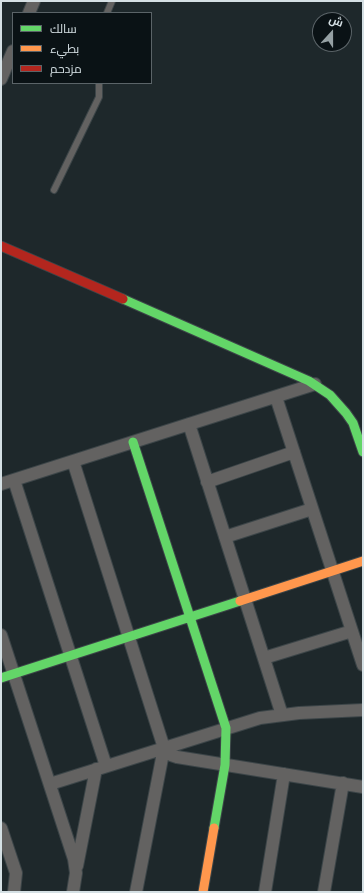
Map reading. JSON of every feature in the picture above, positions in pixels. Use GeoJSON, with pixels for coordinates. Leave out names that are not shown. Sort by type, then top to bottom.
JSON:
{"type":"FeatureCollection","features":[{"type":"Feature","properties":{"kind":"street"},"geometry":{"type":"LineString","coordinates":[[29,12],[34,1]]}},
{"type":"Feature","properties":{"kind":"street"},"geometry":{"type":"LineString","coordinates":[[1,79],[12,53]]}},
{"type":"Feature","properties":{"kind":"street"},"geometry":{"type":"LineString","coordinates":[[1,246],[316,384],[330,395],[346,413],[352,423],[363,452]]}},
{"type":"Feature","properties":{"kind":"street"},"geometry":{"type":"LineString","coordinates":[[1,484],[316,384]]}},
{"type":"Feature","properties":{"kind":"street"},"geometry":{"type":"LineString","coordinates":[[276,396],[363,665]]}},
{"type":"Feature","properties":{"kind":"street"},"geometry":{"type":"LineString","coordinates":[[189,424],[282,715]]}},
{"type":"Feature","properties":{"kind":"street"},"geometry":{"type":"LineString","coordinates":[[133,442],[226,728],[225,765],[203,892]]}},
{"type":"Feature","properties":{"kind":"street"},"geometry":{"type":"LineString","coordinates":[[207,482],[294,452]]}},
{"type":"Feature","properties":{"kind":"street"},"geometry":{"type":"LineString","coordinates":[[73,461],[164,748],[171,755],[177,757],[363,787]]}},
{"type":"Feature","properties":{"kind":"street"},"geometry":{"type":"LineString","coordinates":[[14,480],[70,656],[101,768],[76,873],[73,892]]}},
{"type":"Feature","properties":{"kind":"street"},"geometry":{"type":"LineString","coordinates":[[225,537],[312,508]]}},
{"type":"Feature","properties":{"kind":"street"},"geometry":{"type":"LineString","coordinates":[[1,678],[129,638],[363,561]]}},
{"type":"Feature","properties":{"kind":"street"},"geometry":{"type":"LineString","coordinates":[[264,658],[352,631]]}},
{"type":"Feature","properties":{"kind":"street"},"geometry":{"type":"LineString","coordinates":[[1,635],[74,859],[76,873]]}},
{"type":"Feature","properties":{"kind":"street"},"geometry":{"type":"LineString","coordinates":[[50,784],[260,718],[319,711],[363,710]]}},
{"type":"Feature","properties":{"kind":"street"},"geometry":{"type":"LineString","coordinates":[[136,892],[164,748]]}},
{"type":"Feature","properties":{"kind":"street"},"geometry":{"type":"LineString","coordinates":[[265,892],[284,774]]}},
{"type":"Feature","properties":{"kind":"street"},"geometry":{"type":"LineString","coordinates":[[324,892],[343,784]]}},
{"type":"Feature","properties":{"kind":"street"},"geometry":{"type":"LineString","coordinates":[[1,828],[16,873],[14,892]]}},
{"type":"Feature","properties":{"kind":"lane"},"geometry":{"type":"LineString","coordinates":[[107,12],[112,1]]}},
{"type":"Feature","properties":{"kind":"lane"},"geometry":{"type":"LineString","coordinates":[[54,190],[99,96],[98,84]]}},
{"type":"Feature","properties":{"kind":"traffic: fast"},"geometry":{"type":"LineString","coordinates":[[123,299],[309,381],[330,395],[346,413],[353,423],[363,452]]}},
{"type":"Feature","properties":{"kind":"traffic: fast"},"geometry":{"type":"LineString","coordinates":[[133,442],[226,728],[225,765],[214,828]]}},
{"type":"Feature","properties":{"kind":"traffic: fast"},"geometry":{"type":"LineString","coordinates":[[1,678],[240,601]]}},
{"type":"Feature","properties":{"kind":"traffic: slow"},"geometry":{"type":"LineString","coordinates":[[240,601],[363,561]]}},
{"type":"Feature","properties":{"kind":"traffic: slow"},"geometry":{"type":"LineString","coordinates":[[203,892],[214,828]]}},
{"type":"Feature","properties":{"kind":"traffic: jam"},"geometry":{"type":"LineString","coordinates":[[1,246],[123,299]]}}]}
